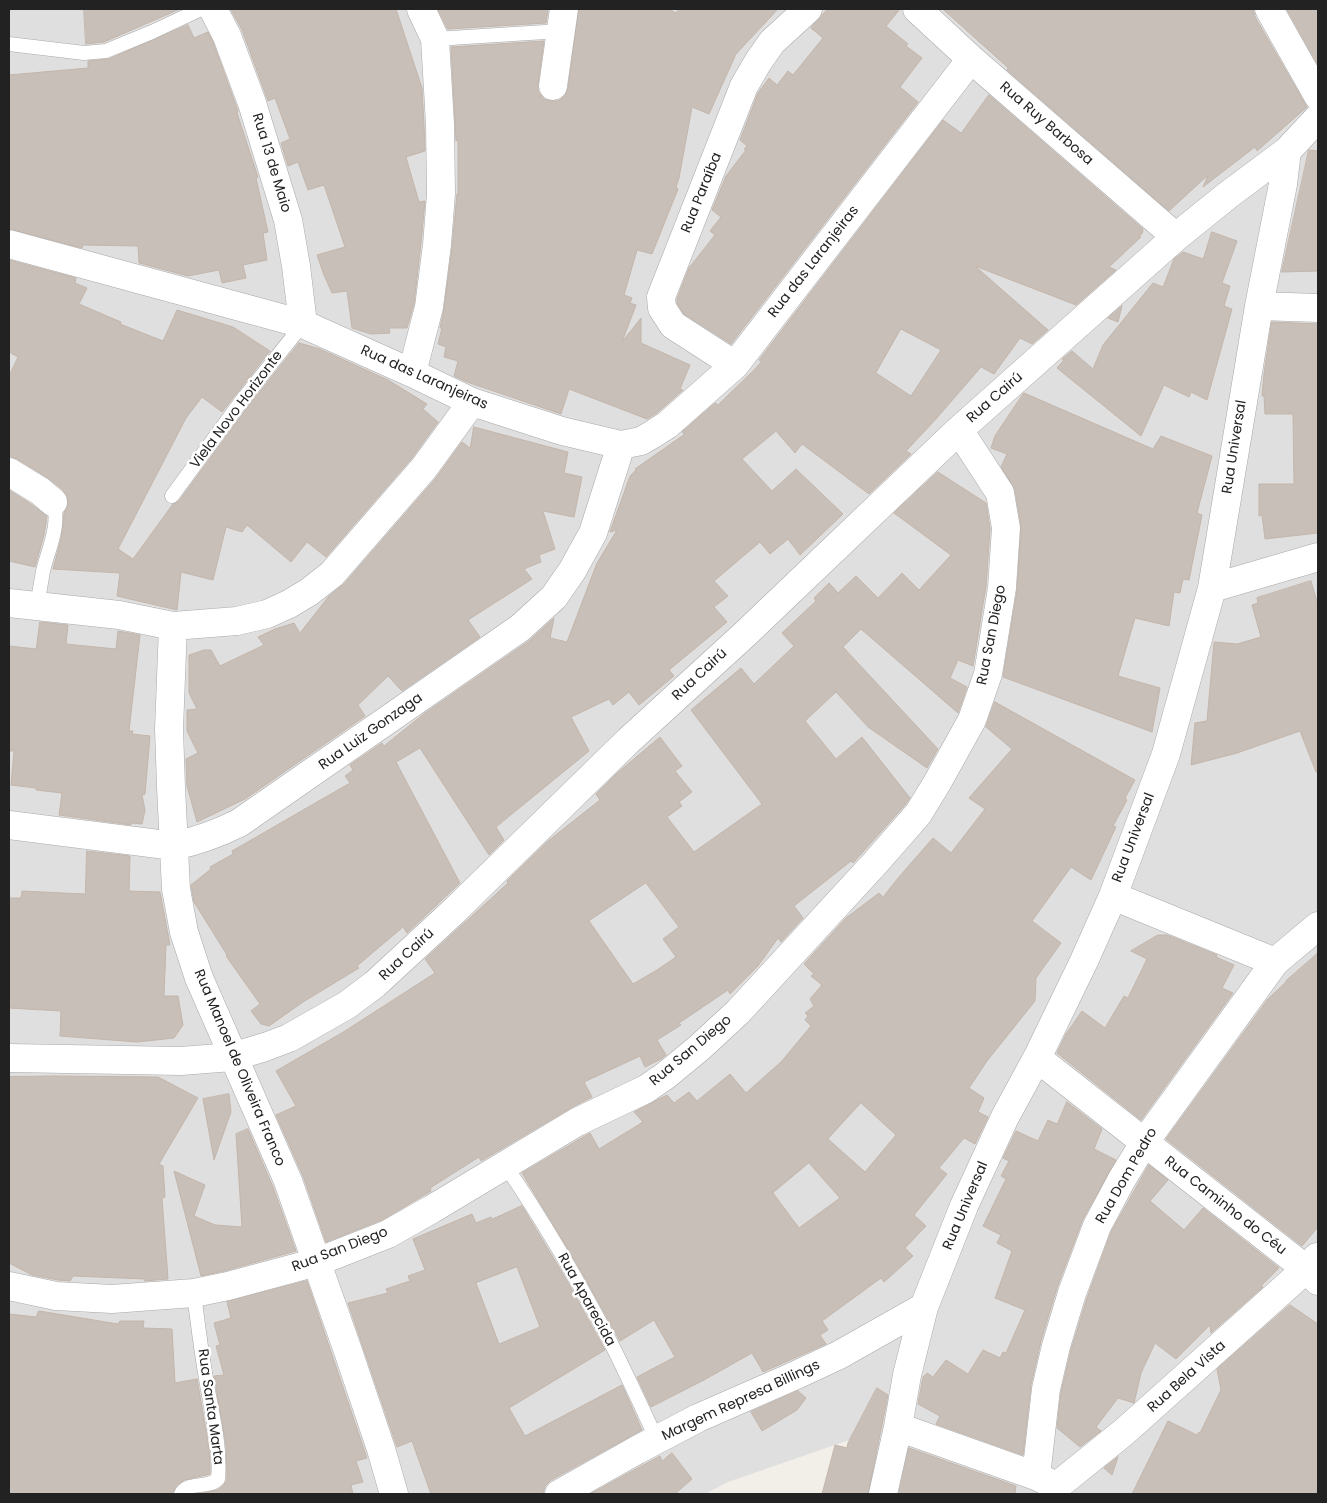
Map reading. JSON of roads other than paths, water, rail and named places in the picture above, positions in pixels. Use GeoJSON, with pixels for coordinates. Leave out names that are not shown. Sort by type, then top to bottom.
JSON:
{"type":"FeatureCollection","features":[{"type":"Feature","properties":{"kind":"street","name":"Rua 13 de Maio"},"geometry":{"type":"LineString","coordinates":[[213,9],[228,36],[252,103],[288,220],[296,266],[302,324]]}},
{"type":"Feature","properties":{"kind":"street"},"geometry":{"type":"LineString","coordinates":[[412,373],[429,307],[441,194],[440,124],[435,39],[421,9]]}},
{"type":"Feature","properties":{"kind":"street","name":"Rua Paraíba"},"geometry":{"type":"LineString","coordinates":[[735,365],[673,325],[662,308],[661,297],[744,86],[772,42],[808,9]]}},
{"type":"Feature","properties":{"kind":"street","name":"Rua Ruy Barbosa"},"geometry":{"type":"LineString","coordinates":[[917,9],[971,59],[1176,237]]}},
{"type":"Feature","properties":{"kind":"street"},"geometry":{"type":"LineString","coordinates":[[1269,9],[1318,96]]}},
{"type":"Feature","properties":{"kind":"street"},"geometry":{"type":"LineString","coordinates":[[553,86],[562,20]]}},
{"type":"Feature","properties":{"kind":"street","name":"Rua das Laranjeiras"},"geometry":{"type":"LineString","coordinates":[[9,244],[302,324],[472,402],[562,431],[621,445],[641,441],[667,425],[735,365],[971,59]]}},
{"type":"Feature","properties":{"kind":"street","name":"Rua Cairú"},"geometry":{"type":"LineString","coordinates":[[9,1058],[181,1061],[232,1057],[289,1038],[347,1005],[375,984],[453,912],[628,741],[744,635],[959,430],[1176,237],[1287,151],[1318,118]]}},
{"type":"Feature","properties":{"kind":"street","name":"Rua Universal"},"geometry":{"type":"LineString","coordinates":[[883,1494],[898,1427],[907,1374],[924,1307],[964,1206],[1005,1117],[1037,1058],[1084,961],[1112,896],[1166,754],[1212,588],[1259,306],[1283,184],[1287,151]]}},
{"type":"Feature","properties":{"kind":"street"},"geometry":{"type":"LineString","coordinates":[[1259,306],[1318,308]]}},
{"type":"Feature","properties":{"kind":"street"},"geometry":{"type":"LineString","coordinates":[[9,602],[119,615],[173,626],[237,621],[266,614],[289,604],[309,592],[332,574],[424,468],[472,402]]}},
{"type":"Feature","properties":{"kind":"street","name":"Rua San Diego"},"geometry":{"type":"LineString","coordinates":[[9,1286],[56,1296],[112,1299],[194,1293],[228,1286],[317,1262],[388,1234],[577,1122],[646,1089],[700,1048],[738,1012],[918,814],[972,720],[988,674],[1002,588],[1006,528],[1000,493],[959,430]]}},
{"type":"Feature","properties":{"kind":"street","name":"Rua Luiz Gonzaga"},"geometry":{"type":"LineString","coordinates":[[9,825],[174,846],[219,834],[238,823],[520,628],[554,597],[593,533],[621,445]]}},
{"type":"Feature","properties":{"kind":"street"},"geometry":{"type":"LineString","coordinates":[[9,472],[40,491],[53,502]]}},
{"type":"Feature","properties":{"kind":"street"},"geometry":{"type":"LineString","coordinates":[[1212,588],[1318,557]]}},
{"type":"Feature","properties":{"kind":"street","name":"Rua Manoel de Oliveira Franco"},"geometry":{"type":"LineString","coordinates":[[173,626],[169,729],[176,888],[184,932],[199,978],[288,1182],[381,1449],[394,1494]]}},
{"type":"Feature","properties":{"kind":"street"},"geometry":{"type":"LineString","coordinates":[[1112,896],[1275,962]]}},
{"type":"Feature","properties":{"kind":"street","name":"Rua Dom Pedro"},"geometry":{"type":"LineString","coordinates":[[1049,1485],[1046,1389],[1056,1346],[1072,1293],[1097,1226],[1144,1143],[1275,962],[1318,926]]}},
{"type":"Feature","properties":{"kind":"street","name":"Rua Caminho do Céu"},"geometry":{"type":"LineString","coordinates":[[1037,1058],[1144,1143],[1314,1268]]}},
{"type":"Feature","properties":{"kind":"street","name":"Rua Bela Vista"},"geometry":{"type":"LineString","coordinates":[[1049,1485],[1132,1426],[1314,1268]]}},
{"type":"Feature","properties":{"kind":"street","name":"Margem Represa Billings"},"geometry":{"type":"LineString","coordinates":[[559,1494],[698,1418],[839,1355],[924,1307]]}},
{"type":"Feature","properties":{"kind":"street"},"geometry":{"type":"LineString","coordinates":[[898,1427],[1049,1485]]}},
{"type":"Feature","properties":{"kind":"lane"},"geometry":{"type":"LineString","coordinates":[[9,44],[84,53],[106,51],[201,9]]}},
{"type":"Feature","properties":{"kind":"lane"},"geometry":{"type":"LineString","coordinates":[[435,39],[562,20]]}},
{"type":"Feature","properties":{"kind":"lane","name":"Viela Novo Horizonte"},"geometry":{"type":"LineString","coordinates":[[172,496],[243,399],[302,324]]}},
{"type":"Feature","properties":{"kind":"lane"},"geometry":{"type":"LineString","coordinates":[[37,606],[55,525],[56,510],[53,502]]}},
{"type":"Feature","properties":{"kind":"lane","name":"Rua Aparecida"},"geometry":{"type":"LineString","coordinates":[[505,1165],[563,1256],[610,1342],[657,1440]]}},
{"type":"Feature","properties":{"kind":"lane","name":"Rua Santa Marta"},"geometry":{"type":"LineString","coordinates":[[181,1494],[188,1487],[213,1483],[218,1479],[219,1473],[218,1452],[203,1364],[194,1293]]}}]}
